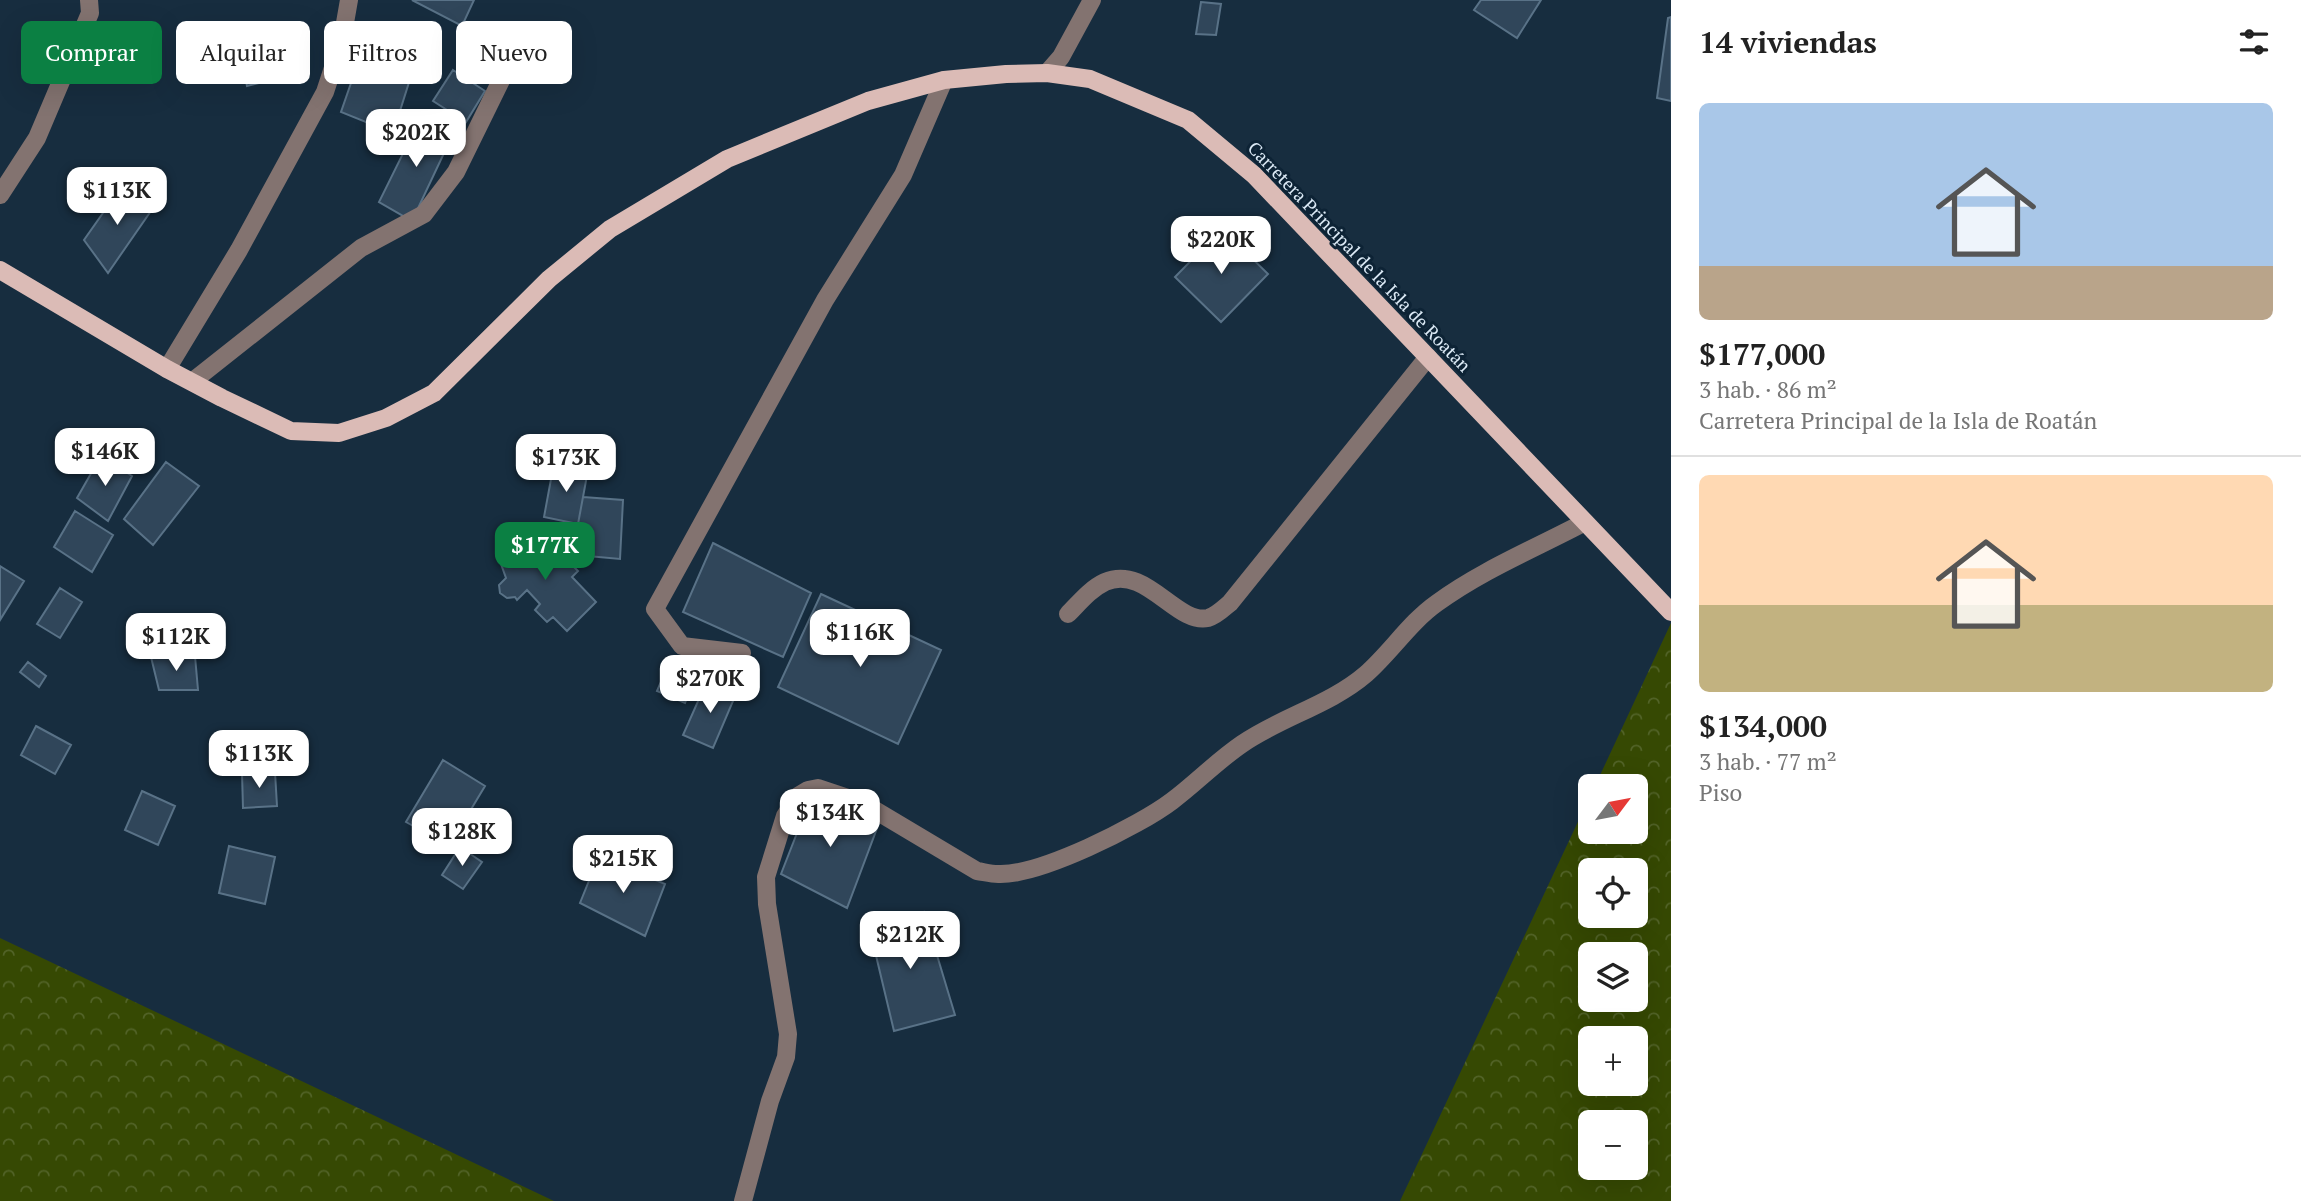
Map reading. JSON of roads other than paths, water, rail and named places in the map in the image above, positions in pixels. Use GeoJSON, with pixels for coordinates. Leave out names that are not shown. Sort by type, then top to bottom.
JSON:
{"type":"FeatureCollection","features":[{"type":"Feature","properties":{"kind":"main road","name":"Carretera Principal de la Isla de Roatán"},"geometry":{"type":"LineString","coordinates":[[0,270],[167,369],[222,398],[291,431],[338,433],[386,418],[434,393],[549,279],[610,229],[727,159],[868,101],[944,80],[1047,73],[1090,79],[1188,120],[1254,175],[1671,612]]}},
{"type":"Feature","properties":{"kind":"street"},"geometry":{"type":"LineString","coordinates":[[0,195],[37,138],[90,13],[89,0]]}},
{"type":"Feature","properties":{"kind":"street"},"geometry":{"type":"LineString","coordinates":[[167,369],[239,250],[325,92],[342,40],[349,0]]}},
{"type":"Feature","properties":{"kind":"street"},"geometry":{"type":"LineString","coordinates":[[1047,73],[1061,57],[1092,0]]}},
{"type":"Feature","properties":{"kind":"street"},"geometry":{"type":"LineString","coordinates":[[742,653],[682,646],[655,610],[825,300],[903,174],[944,80]]}},
{"type":"Feature","properties":{"kind":"street"},"geometry":{"type":"LineString","coordinates":[[193,381],[360,248],[424,214],[456,173],[499,84]]}},
{"type":"Feature","properties":{"kind":"street"},"geometry":{"type":"LineString","coordinates":[[1068,614],[1093,589],[1106,581],[1119,578],[1134,580],[1193,617],[1207,618],[1218,612],[1230,603],[1428,357]]}},
{"type":"Feature","properties":{"kind":"street"},"geometry":{"type":"LineString","coordinates":[[743,1201],[769,1101],[786,1058],[788,1034],[767,904],[766,877],[785,816],[798,796],[818,788],[863,803],[977,871],[1009,873],[1057,860],[1143,821],[1241,744],[1340,692],[1365,675],[1433,605],[1473,578],[1585,522]]}}]}
